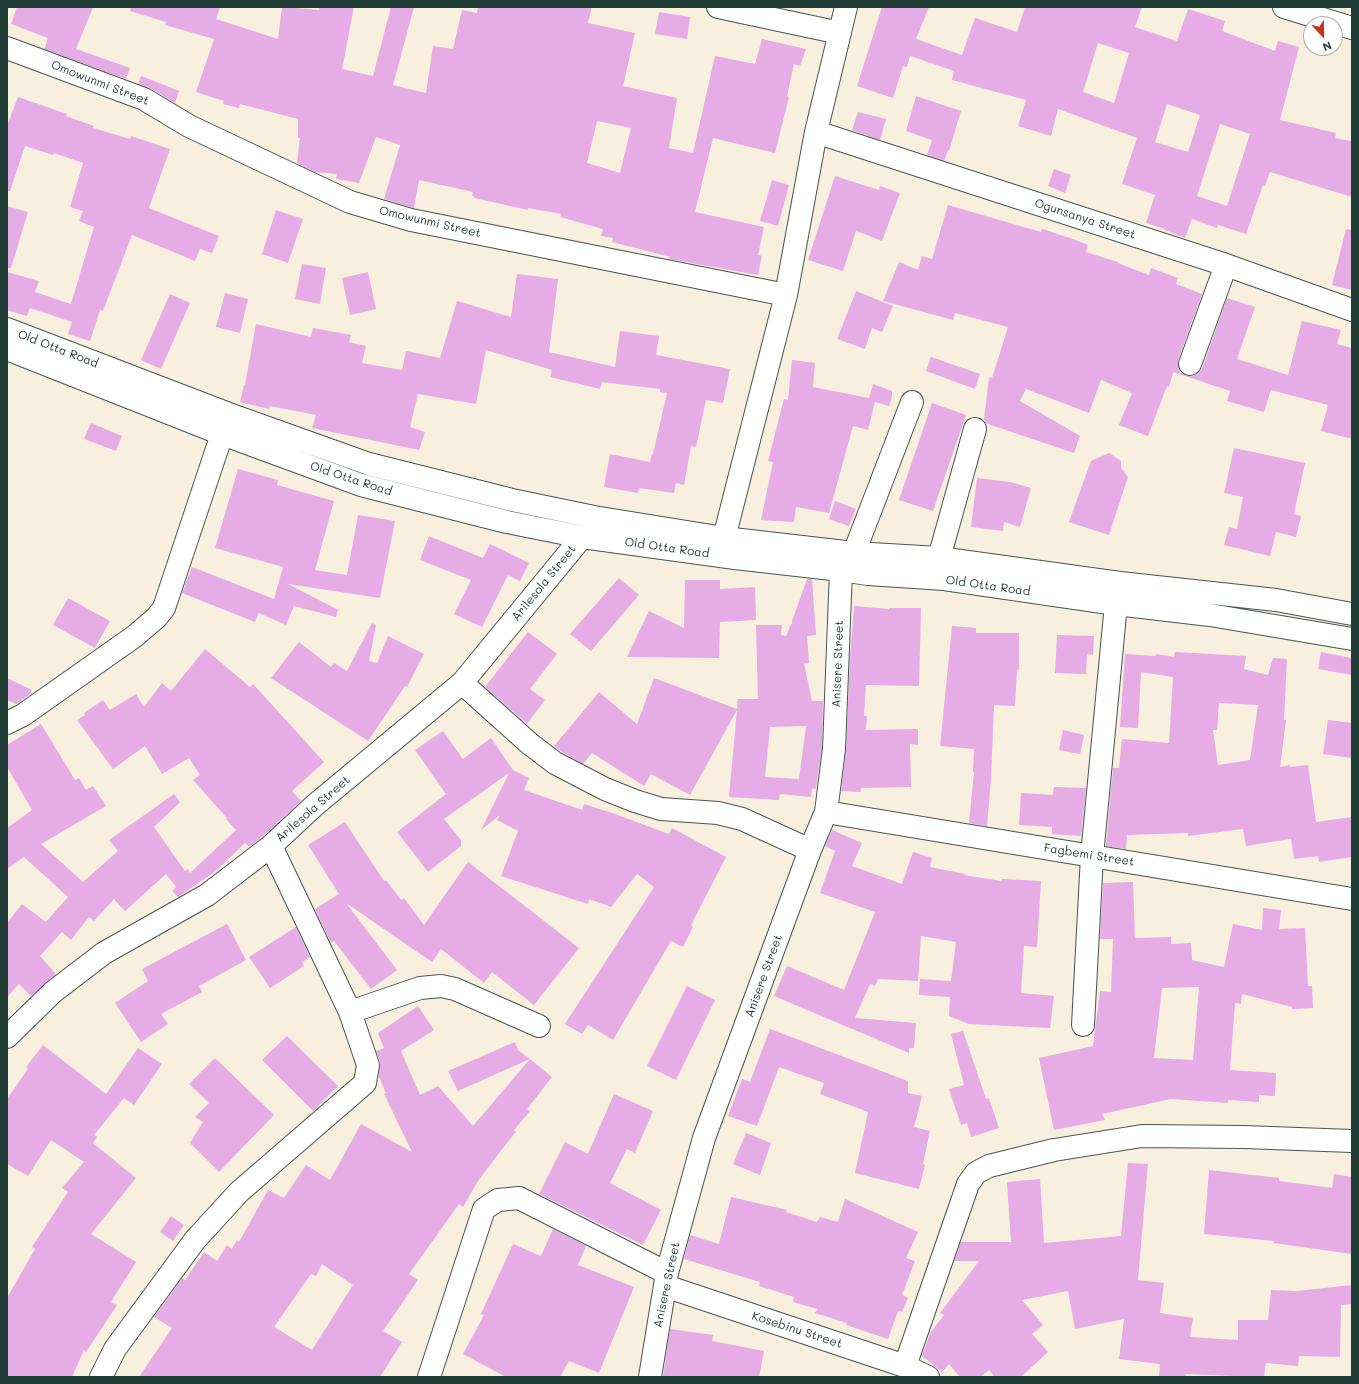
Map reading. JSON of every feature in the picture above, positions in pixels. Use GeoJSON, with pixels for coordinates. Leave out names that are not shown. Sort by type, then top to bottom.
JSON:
{"type":"FeatureCollection","features":[{"type":"Feature","properties":{"kind":"street"},"geometry":{"type":"LineString","coordinates":[[718,7],[840,33]]}},
{"type":"Feature","properties":{"kind":"street"},"geometry":{"type":"LineString","coordinates":[[724,538],[786,295],[816,132],[846,7]]}},
{"type":"Feature","properties":{"kind":"street"},"geometry":{"type":"LineString","coordinates":[[1284,7],[1352,28]]}},
{"type":"Feature","properties":{"kind":"street","name":"Omowunmi Street"},"geometry":{"type":"LineString","coordinates":[[7,48],[144,98],[189,126],[350,202],[411,220],[786,295]]}},
{"type":"Feature","properties":{"kind":"street","name":"Ogunsanya Street"},"geometry":{"type":"LineString","coordinates":[[816,132],[1226,265],[1352,310]]}},
{"type":"Feature","properties":{"kind":"street"},"geometry":{"type":"LineString","coordinates":[[1190,364],[1226,265]]}},
{"type":"Feature","properties":{"kind":"street","name":"Old Otta Road"},"geometry":{"type":"LineString","coordinates":[[7,329],[229,414],[369,464],[512,500],[847,561],[868,574],[944,579],[1116,604],[1210,615],[1352,639]]}},
{"type":"Feature","properties":{"kind":"street","name":"Old Otta Road"},"geometry":{"type":"LineString","coordinates":[[7,349],[222,434],[362,485],[507,522],[582,537],[735,558],[847,561],[939,558],[1120,583],[1214,592],[1276,600],[1352,614]]}},
{"type":"Feature","properties":{"kind":"street","name":"Anisere Street"},"geometry":{"type":"LineString","coordinates":[[650,1377],[666,1279],[704,1138],[810,850],[826,812],[834,749],[847,561],[912,402]]}},
{"type":"Feature","properties":{"kind":"street"},"geometry":{"type":"LineString","coordinates":[[939,558],[974,429]]}},
{"type":"Feature","properties":{"kind":"street"},"geometry":{"type":"LineString","coordinates":[[7,723],[23,715],[135,636],[157,617],[164,608],[222,434]]}},
{"type":"Feature","properties":{"kind":"street","name":"Arilesola Street"},"geometry":{"type":"LineString","coordinates":[[7,1038],[53,992],[104,953],[207,895],[271,846],[315,805],[462,683],[582,537]]}},
{"type":"Feature","properties":{"kind":"street"},"geometry":{"type":"LineString","coordinates":[[1210,615],[1214,592]]}},
{"type":"Feature","properties":{"kind":"street"},"geometry":{"type":"LineString","coordinates":[[1083,1025],[1092,856],[1116,604]]}},
{"type":"Feature","properties":{"kind":"street"},"geometry":{"type":"LineString","coordinates":[[462,683],[540,752],[555,763],[605,789],[635,801],[662,809],[718,813],[742,819],[810,850]]}},
{"type":"Feature","properties":{"kind":"street","name":"Fagbemi Street"},"geometry":{"type":"LineString","coordinates":[[826,812],[1352,900]]}},
{"type":"Feature","properties":{"kind":"street"},"geometry":{"type":"LineString","coordinates":[[101,1377],[115,1348],[195,1240],[239,1192],[365,1083],[368,1065],[350,1012],[271,846]]}},
{"type":"Feature","properties":{"kind":"street"},"geometry":{"type":"LineString","coordinates":[[350,1012],[420,988],[441,986],[455,989],[539,1026]]}},
{"type":"Feature","properties":{"kind":"street"},"geometry":{"type":"LineString","coordinates":[[905,1366],[968,1184],[976,1173],[989,1166],[1054,1150],[1142,1136],[1244,1136],[1352,1140]]}},
{"type":"Feature","properties":{"kind":"street","name":"Kosebinu Street"},"geometry":{"type":"LineString","coordinates":[[429,1377],[484,1210],[498,1200],[519,1198],[666,1279],[905,1366],[928,1377]]}},
{"type":"Feature","properties":{"kind":"building"},"geometry":{"type":"Polygon","coordinates":[[[17,7],[93,7],[76,49],[130,68],[126,79],[44,49],[48,38],[11,24],[17,7]]]}},
{"type":"Feature","properties":{"kind":"building"},"geometry":{"type":"Polygon","coordinates":[[[131,7],[220,7],[216,19],[278,39],[282,7],[319,10],[320,7],[354,7],[342,69],[373,76],[391,7],[414,7],[393,85],[426,93],[433,46],[453,49],[462,10],[477,13],[478,7],[592,7],[588,23],[635,33],[623,86],[677,98],[669,148],[693,153],[715,56],[755,64],[762,39],[806,49],[800,66],[794,64],[787,96],[789,97],[775,153],[713,138],[695,212],[764,227],[758,255],[762,256],[758,275],[669,259],[670,257],[612,242],[613,238],[601,236],[603,229],[560,217],[561,214],[528,208],[528,210],[474,198],[474,196],[472,196],[473,192],[419,180],[414,208],[384,199],[400,145],[376,137],[359,183],[336,179],[337,174],[315,172],[297,163],[300,138],[298,138],[298,119],[240,104],[239,108],[223,104],[224,101],[196,92],[214,39],[165,25],[166,22],[130,11],[131,7]],[[597,121],[587,163],[620,173],[631,128],[597,121]]]}},
{"type":"Feature","properties":{"kind":"building"},"geometry":{"type":"Polygon","coordinates":[[[882,7],[929,7],[916,39],[962,55],[975,18],[1017,32],[1025,7],[1142,7],[1135,27],[1177,41],[1188,9],[1225,21],[1222,31],[1275,51],[1278,41],[1299,47],[1280,120],[1336,133],[1335,138],[1352,141],[1352,197],[1270,172],[1265,186],[1263,185],[1246,234],[1218,225],[1217,228],[1192,219],[1185,238],[1165,229],[1146,223],[1155,195],[1122,184],[1137,138],[1058,109],[1051,136],[1018,126],[1026,100],[952,80],[954,71],[910,56],[907,67],[903,66],[893,98],[857,86],[882,7]],[[1098,43],[1083,92],[1114,103],[1129,53],[1098,43]],[[1167,104],[1155,142],[1188,152],[1200,115],[1167,104]],[[1220,124],[1197,196],[1227,206],[1250,134],[1220,124]]]}},
{"type":"Feature","properties":{"kind":"building"},"geometry":{"type":"Polygon","coordinates":[[[659,12],[690,17],[687,39],[655,34],[659,12]]]}},
{"type":"Feature","properties":{"kind":"building"},"geometry":{"type":"Polygon","coordinates":[[[141,76],[179,91],[175,103],[150,88],[138,84],[141,76]]]}},
{"type":"Feature","properties":{"kind":"building"},"geometry":{"type":"Polygon","coordinates":[[[916,96],[961,111],[949,151],[948,150],[944,161],[927,155],[932,140],[906,131],[916,96]]]}},
{"type":"Feature","properties":{"kind":"building"},"geometry":{"type":"Polygon","coordinates":[[[18,97],[67,114],[66,116],[94,126],[93,128],[130,139],[131,136],[170,149],[149,208],[219,236],[212,253],[200,249],[195,261],[132,235],[103,311],[100,310],[90,341],[68,334],[72,322],[30,308],[27,316],[7,310],[7,272],[39,281],[35,292],[71,304],[94,227],[79,221],[83,211],[70,207],[83,163],[54,153],[53,155],[25,146],[10,191],[7,191],[7,126],[18,97]]]}},
{"type":"Feature","properties":{"kind":"building"},"geometry":{"type":"Polygon","coordinates":[[[858,112],[886,119],[880,140],[852,130],[858,112]]]}},
{"type":"Feature","properties":{"kind":"building"},"geometry":{"type":"Polygon","coordinates":[[[1054,169],[1071,175],[1065,193],[1048,186],[1054,169]]]}},
{"type":"Feature","properties":{"kind":"building"},"geometry":{"type":"Polygon","coordinates":[[[835,176],[879,190],[880,186],[900,193],[882,241],[856,231],[843,271],[808,260],[835,176]]]}},
{"type":"Feature","properties":{"kind":"building"},"geometry":{"type":"Polygon","coordinates":[[[772,180],[789,185],[778,226],[760,221],[772,180]]]}},
{"type":"Feature","properties":{"kind":"building"},"geometry":{"type":"Polygon","coordinates":[[[948,205],[1041,232],[1042,229],[1073,239],[1088,245],[1086,252],[1118,262],[1149,275],[1151,268],[1178,278],[1176,284],[1202,294],[1178,360],[1180,372],[1186,376],[1198,374],[1202,369],[1227,298],[1255,307],[1237,359],[1288,375],[1302,321],[1341,330],[1337,344],[1352,348],[1352,439],[1321,431],[1328,405],[1271,390],[1264,412],[1227,401],[1230,391],[1173,372],[1169,387],[1167,386],[1148,436],[1119,425],[1132,393],[1101,380],[1089,413],[1026,389],[1020,401],[1080,436],[1074,453],[985,423],[984,420],[989,377],[992,378],[1008,327],[955,313],[953,320],[883,301],[899,262],[918,270],[922,256],[932,259],[948,205]]]}},
{"type":"Feature","properties":{"kind":"building"},"geometry":{"type":"Polygon","coordinates":[[[7,206],[28,212],[11,268],[7,268],[7,206]]]}},
{"type":"Feature","properties":{"kind":"building"},"geometry":{"type":"Polygon","coordinates":[[[276,210],[303,219],[288,263],[262,254],[276,210]]]}},
{"type":"Feature","properties":{"kind":"building"},"geometry":{"type":"Polygon","coordinates":[[[1346,229],[1352,230],[1352,290],[1332,285],[1346,229]]]}},
{"type":"Feature","properties":{"kind":"building"},"geometry":{"type":"Polygon","coordinates":[[[302,264],[326,268],[320,304],[295,299],[302,264]]]}},
{"type":"Feature","properties":{"kind":"building"},"geometry":{"type":"Polygon","coordinates":[[[368,272],[376,309],[350,315],[342,278],[368,272]]]}},
{"type":"Feature","properties":{"kind":"building"},"geometry":{"type":"Polygon","coordinates":[[[517,274],[558,279],[549,352],[615,367],[620,331],[659,336],[656,355],[730,369],[723,403],[706,400],[696,447],[691,446],[684,485],[676,483],[674,493],[639,488],[638,493],[604,487],[610,454],[650,462],[667,393],[660,392],[660,389],[602,382],[600,389],[550,377],[552,370],[486,350],[476,404],[418,394],[410,427],[425,432],[419,450],[312,428],[316,415],[270,406],[269,409],[240,402],[245,385],[256,324],[311,337],[313,328],[351,335],[349,342],[366,346],[362,363],[402,370],[406,351],[440,358],[457,301],[511,317],[517,274]]]}},
{"type":"Feature","properties":{"kind":"building"},"geometry":{"type":"Polygon","coordinates":[[[856,291],[893,306],[882,332],[872,328],[865,349],[837,339],[856,291]]]}},
{"type":"Feature","properties":{"kind":"building"},"geometry":{"type":"Polygon","coordinates":[[[225,293],[248,299],[240,333],[216,327],[225,293]]]}},
{"type":"Feature","properties":{"kind":"building"},"geometry":{"type":"Polygon","coordinates":[[[170,294],[190,303],[161,369],[141,360],[170,294]]]}},
{"type":"Feature","properties":{"kind":"building"},"geometry":{"type":"Polygon","coordinates":[[[931,357],[980,374],[975,389],[926,371],[931,357]]]}},
{"type":"Feature","properties":{"kind":"building"},"geometry":{"type":"Polygon","coordinates":[[[792,360],[815,363],[813,387],[869,398],[873,384],[892,391],[892,397],[889,406],[875,402],[868,430],[853,426],[829,513],[796,507],[794,522],[761,520],[773,462],[768,461],[784,399],[788,400],[792,360]]]}},
{"type":"Feature","properties":{"kind":"building"},"geometry":{"type":"Polygon","coordinates":[[[932,403],[966,415],[933,511],[899,500],[932,403]]]}},
{"type":"Feature","properties":{"kind":"building"},"geometry":{"type":"Polygon","coordinates":[[[91,423],[122,436],[116,451],[84,439],[91,423]]]}},
{"type":"Feature","properties":{"kind":"building"},"geometry":{"type":"Polygon","coordinates":[[[1234,448],[1305,463],[1294,514],[1301,516],[1296,537],[1276,532],[1270,556],[1224,545],[1229,527],[1237,529],[1243,497],[1224,493],[1234,448]]]}},
{"type":"Feature","properties":{"kind":"building"},"geometry":{"type":"Polygon","coordinates":[[[1109,453],[1121,461],[1121,468],[1128,477],[1109,535],[1069,522],[1091,461],[1109,453]]]}},
{"type":"Feature","properties":{"kind":"building"},"geometry":{"type":"Polygon","coordinates":[[[238,469],[278,480],[277,485],[334,501],[315,570],[347,575],[358,515],[395,521],[380,598],[288,584],[338,610],[336,617],[294,606],[286,625],[259,613],[255,622],[182,593],[192,567],[274,599],[283,567],[215,548],[238,469]]]}},
{"type":"Feature","properties":{"kind":"building"},"geometry":{"type":"Polygon","coordinates":[[[977,478],[1010,482],[1031,488],[1020,527],[1004,522],[1003,531],[971,527],[977,478]]]}},
{"type":"Feature","properties":{"kind":"building"},"geometry":{"type":"Polygon","coordinates":[[[835,501],[856,509],[849,526],[829,519],[835,501]]]}},
{"type":"Feature","properties":{"kind":"building"},"geometry":{"type":"Polygon","coordinates":[[[429,536],[483,558],[490,544],[529,563],[520,581],[508,575],[482,627],[454,614],[471,580],[420,560],[429,536]]]}},
{"type":"Feature","properties":{"kind":"building"},"geometry":{"type":"Polygon","coordinates":[[[619,578],[639,595],[591,651],[570,634],[619,578]]]}},
{"type":"Feature","properties":{"kind":"building"},"geometry":{"type":"Polygon","coordinates":[[[807,579],[812,579],[816,635],[807,636],[809,663],[804,663],[812,701],[823,701],[822,748],[816,789],[812,789],[811,797],[780,794],[779,800],[729,797],[737,710],[690,795],[651,774],[644,786],[592,753],[583,764],[554,746],[599,692],[637,724],[654,678],[737,709],[738,699],[758,699],[756,625],[782,625],[781,635],[786,636],[807,579]],[[806,726],[770,727],[765,777],[799,779],[806,726]]]}},
{"type":"Feature","properties":{"kind":"building"},"geometry":{"type":"Polygon","coordinates":[[[685,580],[720,580],[720,589],[755,587],[756,620],[720,622],[719,658],[627,657],[649,611],[684,628],[685,580]]]}},
{"type":"Feature","properties":{"kind":"building"},"geometry":{"type":"Polygon","coordinates":[[[68,598],[110,621],[95,648],[53,625],[68,598]]]}},
{"type":"Feature","properties":{"kind":"building"},"geometry":{"type":"Polygon","coordinates":[[[854,606],[889,609],[921,608],[919,686],[866,685],[864,716],[867,716],[866,730],[918,729],[918,745],[910,744],[911,787],[861,788],[861,792],[841,791],[846,750],[854,606]]]}},
{"type":"Feature","properties":{"kind":"building"},"geometry":{"type":"Polygon","coordinates":[[[372,623],[376,625],[369,661],[377,663],[388,636],[424,654],[407,687],[405,686],[368,741],[271,678],[299,642],[331,667],[334,663],[347,671],[372,623]]]}},
{"type":"Feature","properties":{"kind":"building"},"geometry":{"type":"Polygon","coordinates":[[[952,626],[976,628],[976,633],[1019,633],[1019,670],[1017,670],[1015,706],[994,705],[991,779],[987,826],[969,823],[974,772],[974,749],[940,746],[952,626]]]}},
{"type":"Feature","properties":{"kind":"building"},"geometry":{"type":"Polygon","coordinates":[[[528,632],[557,654],[530,689],[545,700],[527,724],[485,687],[528,632]]]}},
{"type":"Feature","properties":{"kind":"building"},"geometry":{"type":"Polygon","coordinates":[[[1057,635],[1094,636],[1093,655],[1087,654],[1086,674],[1055,673],[1057,635]]]}},
{"type":"Feature","properties":{"kind":"building"},"geometry":{"type":"Polygon","coordinates":[[[205,649],[250,687],[253,684],[324,762],[292,791],[301,801],[249,847],[245,843],[216,871],[178,897],[172,891],[176,887],[166,874],[125,911],[114,899],[94,921],[89,917],[71,940],[62,932],[40,956],[56,974],[31,996],[19,984],[7,997],[7,923],[22,904],[46,922],[68,897],[24,857],[7,869],[7,828],[32,810],[7,767],[7,745],[41,724],[75,780],[79,778],[86,790],[93,786],[106,806],[41,844],[83,882],[118,851],[109,840],[174,794],[180,802],[154,827],[185,871],[188,869],[190,873],[236,830],[193,780],[200,775],[189,758],[162,774],[145,746],[113,769],[77,720],[85,715],[84,713],[103,700],[110,710],[136,694],[144,707],[162,683],[171,691],[205,649]]]}},
{"type":"Feature","properties":{"kind":"building"},"geometry":{"type":"Polygon","coordinates":[[[1175,652],[1246,656],[1244,669],[1268,675],[1273,658],[1287,659],[1284,720],[1286,720],[1280,767],[1290,765],[1290,767],[1308,765],[1316,822],[1352,817],[1352,857],[1319,862],[1318,856],[1294,859],[1291,839],[1246,846],[1243,829],[1188,836],[1188,833],[1127,835],[1126,849],[1106,846],[1113,768],[1119,768],[1122,739],[1169,743],[1173,677],[1141,672],[1138,728],[1120,727],[1125,654],[1156,656],[1156,654],[1174,657],[1175,652]],[[1219,703],[1217,730],[1213,730],[1218,765],[1250,760],[1258,705],[1219,703]]]}},
{"type":"Feature","properties":{"kind":"building"},"geometry":{"type":"Polygon","coordinates":[[[1321,652],[1352,658],[1352,675],[1318,669],[1321,652]]]}},
{"type":"Feature","properties":{"kind":"building"},"geometry":{"type":"Polygon","coordinates":[[[7,678],[32,690],[29,695],[16,704],[7,700],[7,678]]]}},
{"type":"Feature","properties":{"kind":"building"},"geometry":{"type":"Polygon","coordinates":[[[1328,720],[1352,723],[1352,758],[1323,754],[1328,720]]]}},
{"type":"Feature","properties":{"kind":"building"},"geometry":{"type":"Polygon","coordinates":[[[1063,730],[1084,735],[1080,754],[1059,750],[1063,730]]]}},
{"type":"Feature","properties":{"kind":"building"},"geometry":{"type":"Polygon","coordinates":[[[443,731],[463,759],[491,738],[513,770],[529,778],[524,790],[582,810],[584,804],[669,834],[672,828],[726,857],[691,925],[693,927],[683,947],[671,941],[613,1040],[588,1025],[582,1034],[565,1024],[654,887],[637,874],[611,907],[589,899],[588,904],[501,876],[518,831],[497,820],[500,815],[481,830],[509,773],[444,819],[461,840],[461,846],[428,872],[397,832],[446,794],[415,750],[443,731]]]}},
{"type":"Feature","properties":{"kind":"building"},"geometry":{"type":"Polygon","coordinates":[[[1054,787],[1086,788],[1081,836],[1052,834],[1052,827],[1019,825],[1021,793],[1053,795],[1054,787]]]}},
{"type":"Feature","properties":{"kind":"building"},"geometry":{"type":"Polygon","coordinates":[[[345,822],[384,881],[386,880],[401,900],[404,898],[424,925],[468,862],[579,948],[534,1005],[492,972],[484,983],[441,949],[432,962],[346,903],[397,970],[371,989],[334,941],[331,943],[315,909],[339,894],[308,845],[345,822]]]}},
{"type":"Feature","properties":{"kind":"building"},"geometry":{"type":"Polygon","coordinates":[[[832,830],[862,843],[852,866],[902,884],[913,852],[932,858],[930,867],[965,874],[964,875],[1001,881],[1002,879],[1041,881],[1037,947],[1024,946],[1021,993],[1054,996],[1050,1028],[969,1024],[949,1016],[950,997],[919,995],[920,979],[951,981],[956,942],[921,936],[918,981],[878,979],[875,986],[870,984],[855,1018],[916,1023],[914,1048],[909,1048],[909,1053],[774,996],[787,966],[844,990],[875,912],[820,893],[835,851],[825,846],[832,830]]]}},
{"type":"Feature","properties":{"kind":"building"},"geometry":{"type":"Polygon","coordinates":[[[1133,882],[1135,938],[1171,937],[1171,944],[1191,943],[1192,960],[1224,967],[1233,924],[1262,930],[1263,908],[1281,910],[1279,929],[1305,928],[1308,986],[1312,986],[1313,1008],[1292,1009],[1292,1007],[1242,994],[1241,1004],[1235,1003],[1230,1070],[1276,1073],[1275,1096],[1259,1095],[1259,1102],[1228,1100],[1228,1103],[1171,1099],[1102,1114],[1105,1120],[1054,1130],[1039,1058],[1093,1046],[1100,991],[1111,992],[1113,939],[1100,939],[1103,883],[1133,882]],[[1199,987],[1162,988],[1154,1058],[1193,1060],[1199,987]]]}},
{"type":"Feature","properties":{"kind":"building"},"geometry":{"type":"Polygon","coordinates":[[[227,924],[246,960],[199,986],[202,992],[161,1014],[168,1024],[141,1042],[115,1003],[148,981],[142,969],[227,924]]]}},
{"type":"Feature","properties":{"kind":"building"},"geometry":{"type":"Polygon","coordinates":[[[296,927],[310,957],[302,962],[304,966],[270,988],[249,957],[296,927]]]}},
{"type":"Feature","properties":{"kind":"building"},"geometry":{"type":"Polygon","coordinates":[[[687,986],[715,1000],[676,1080],[647,1066],[687,986]]]}},
{"type":"Feature","properties":{"kind":"building"},"geometry":{"type":"Polygon","coordinates":[[[418,1006],[434,1030],[401,1051],[420,1095],[438,1086],[473,1126],[530,1059],[552,1077],[527,1109],[530,1111],[514,1130],[516,1132],[478,1181],[463,1207],[459,1204],[409,1274],[418,1280],[383,1331],[402,1342],[380,1377],[139,1377],[172,1328],[154,1317],[182,1278],[185,1280],[204,1252],[217,1261],[227,1245],[232,1249],[237,1240],[239,1242],[268,1190],[284,1198],[306,1165],[330,1180],[361,1124],[412,1152],[384,1094],[386,1093],[379,1077],[380,1061],[376,1051],[384,1048],[378,1033],[418,1006]],[[322,1264],[316,1276],[311,1274],[274,1327],[312,1350],[353,1285],[322,1264]]]}},
{"type":"Feature","properties":{"kind":"building"},"geometry":{"type":"Polygon","coordinates":[[[770,1029],[908,1081],[908,1093],[922,1096],[914,1127],[930,1131],[923,1164],[925,1165],[919,1189],[855,1173],[868,1112],[820,1094],[824,1083],[779,1067],[757,1126],[728,1116],[742,1079],[750,1082],[770,1029]]]}},
{"type":"Feature","properties":{"kind":"building"},"geometry":{"type":"Polygon","coordinates":[[[963,1031],[986,1099],[989,1098],[999,1128],[971,1137],[967,1123],[961,1125],[949,1089],[964,1085],[951,1034],[963,1031]]]}},
{"type":"Feature","properties":{"kind":"building"},"geometry":{"type":"Polygon","coordinates":[[[287,1036],[338,1086],[313,1111],[262,1060],[287,1036]]]}},
{"type":"Feature","properties":{"kind":"building"},"geometry":{"type":"Polygon","coordinates":[[[515,1042],[518,1050],[530,1059],[458,1091],[448,1071],[515,1042]]]}},
{"type":"Feature","properties":{"kind":"building"},"geometry":{"type":"Polygon","coordinates":[[[43,1045],[106,1094],[138,1048],[162,1064],[134,1105],[124,1098],[94,1135],[97,1137],[93,1143],[136,1178],[91,1234],[136,1262],[111,1302],[117,1305],[86,1352],[84,1350],[72,1377],[7,1377],[7,1298],[35,1249],[32,1247],[68,1192],[62,1188],[84,1162],[51,1140],[28,1176],[7,1164],[7,1099],[28,1069],[26,1067],[43,1045]]]}},
{"type":"Feature","properties":{"kind":"building"},"geometry":{"type":"Polygon","coordinates":[[[215,1058],[274,1115],[219,1172],[190,1143],[203,1122],[195,1117],[209,1103],[189,1084],[215,1058]]]}},
{"type":"Feature","properties":{"kind":"building"},"geometry":{"type":"Polygon","coordinates":[[[614,1094],[653,1111],[635,1153],[627,1149],[610,1183],[661,1210],[643,1245],[539,1194],[565,1142],[588,1154],[614,1094]]]}},
{"type":"Feature","properties":{"kind":"building"},"geometry":{"type":"Polygon","coordinates":[[[746,1133],[771,1143],[760,1175],[733,1164],[746,1133]]]}},
{"type":"Feature","properties":{"kind":"building"},"geometry":{"type":"Polygon","coordinates":[[[1128,1163],[1148,1164],[1138,1280],[1164,1283],[1160,1313],[1193,1318],[1190,1337],[1238,1340],[1238,1320],[1268,1320],[1271,1290],[1297,1291],[1352,1285],[1352,1304],[1341,1305],[1340,1357],[1299,1356],[1298,1366],[1266,1363],[1264,1377],[1232,1377],[1233,1376],[1186,1374],[1186,1377],[1159,1377],[1160,1364],[1119,1359],[1124,1319],[1075,1329],[1068,1291],[1022,1300],[1043,1325],[1032,1334],[1048,1352],[1021,1377],[995,1377],[989,1370],[980,1377],[960,1377],[949,1364],[942,1372],[922,1356],[930,1333],[944,1315],[940,1313],[979,1261],[954,1261],[961,1242],[1011,1242],[1007,1182],[1040,1179],[1044,1243],[1121,1236],[1128,1163]]]}},
{"type":"Feature","properties":{"kind":"building"},"geometry":{"type":"Polygon","coordinates":[[[1209,1170],[1279,1178],[1279,1181],[1332,1188],[1334,1174],[1352,1177],[1352,1254],[1273,1243],[1274,1241],[1204,1234],[1209,1170]]]}},
{"type":"Feature","properties":{"kind":"building"},"geometry":{"type":"Polygon","coordinates":[[[731,1197],[787,1210],[786,1212],[817,1222],[820,1217],[838,1222],[845,1199],[918,1232],[906,1258],[915,1261],[902,1295],[908,1298],[902,1312],[898,1311],[888,1339],[846,1325],[847,1323],[815,1313],[817,1309],[793,1302],[794,1297],[759,1286],[760,1282],[684,1259],[690,1235],[719,1244],[731,1197]]]}},
{"type":"Feature","properties":{"kind":"building"},"geometry":{"type":"Polygon","coordinates":[[[171,1216],[184,1225],[173,1241],[160,1232],[171,1216]]]}},
{"type":"Feature","properties":{"kind":"building"},"geometry":{"type":"Polygon","coordinates":[[[553,1229],[586,1246],[578,1265],[634,1287],[599,1373],[569,1361],[560,1377],[506,1377],[463,1354],[484,1315],[481,1314],[513,1244],[541,1256],[553,1229]]]}},
{"type":"Feature","properties":{"kind":"building"},"geometry":{"type":"Polygon","coordinates":[[[670,1329],[713,1335],[712,1341],[764,1351],[759,1377],[663,1377],[670,1329]]]}}]}
